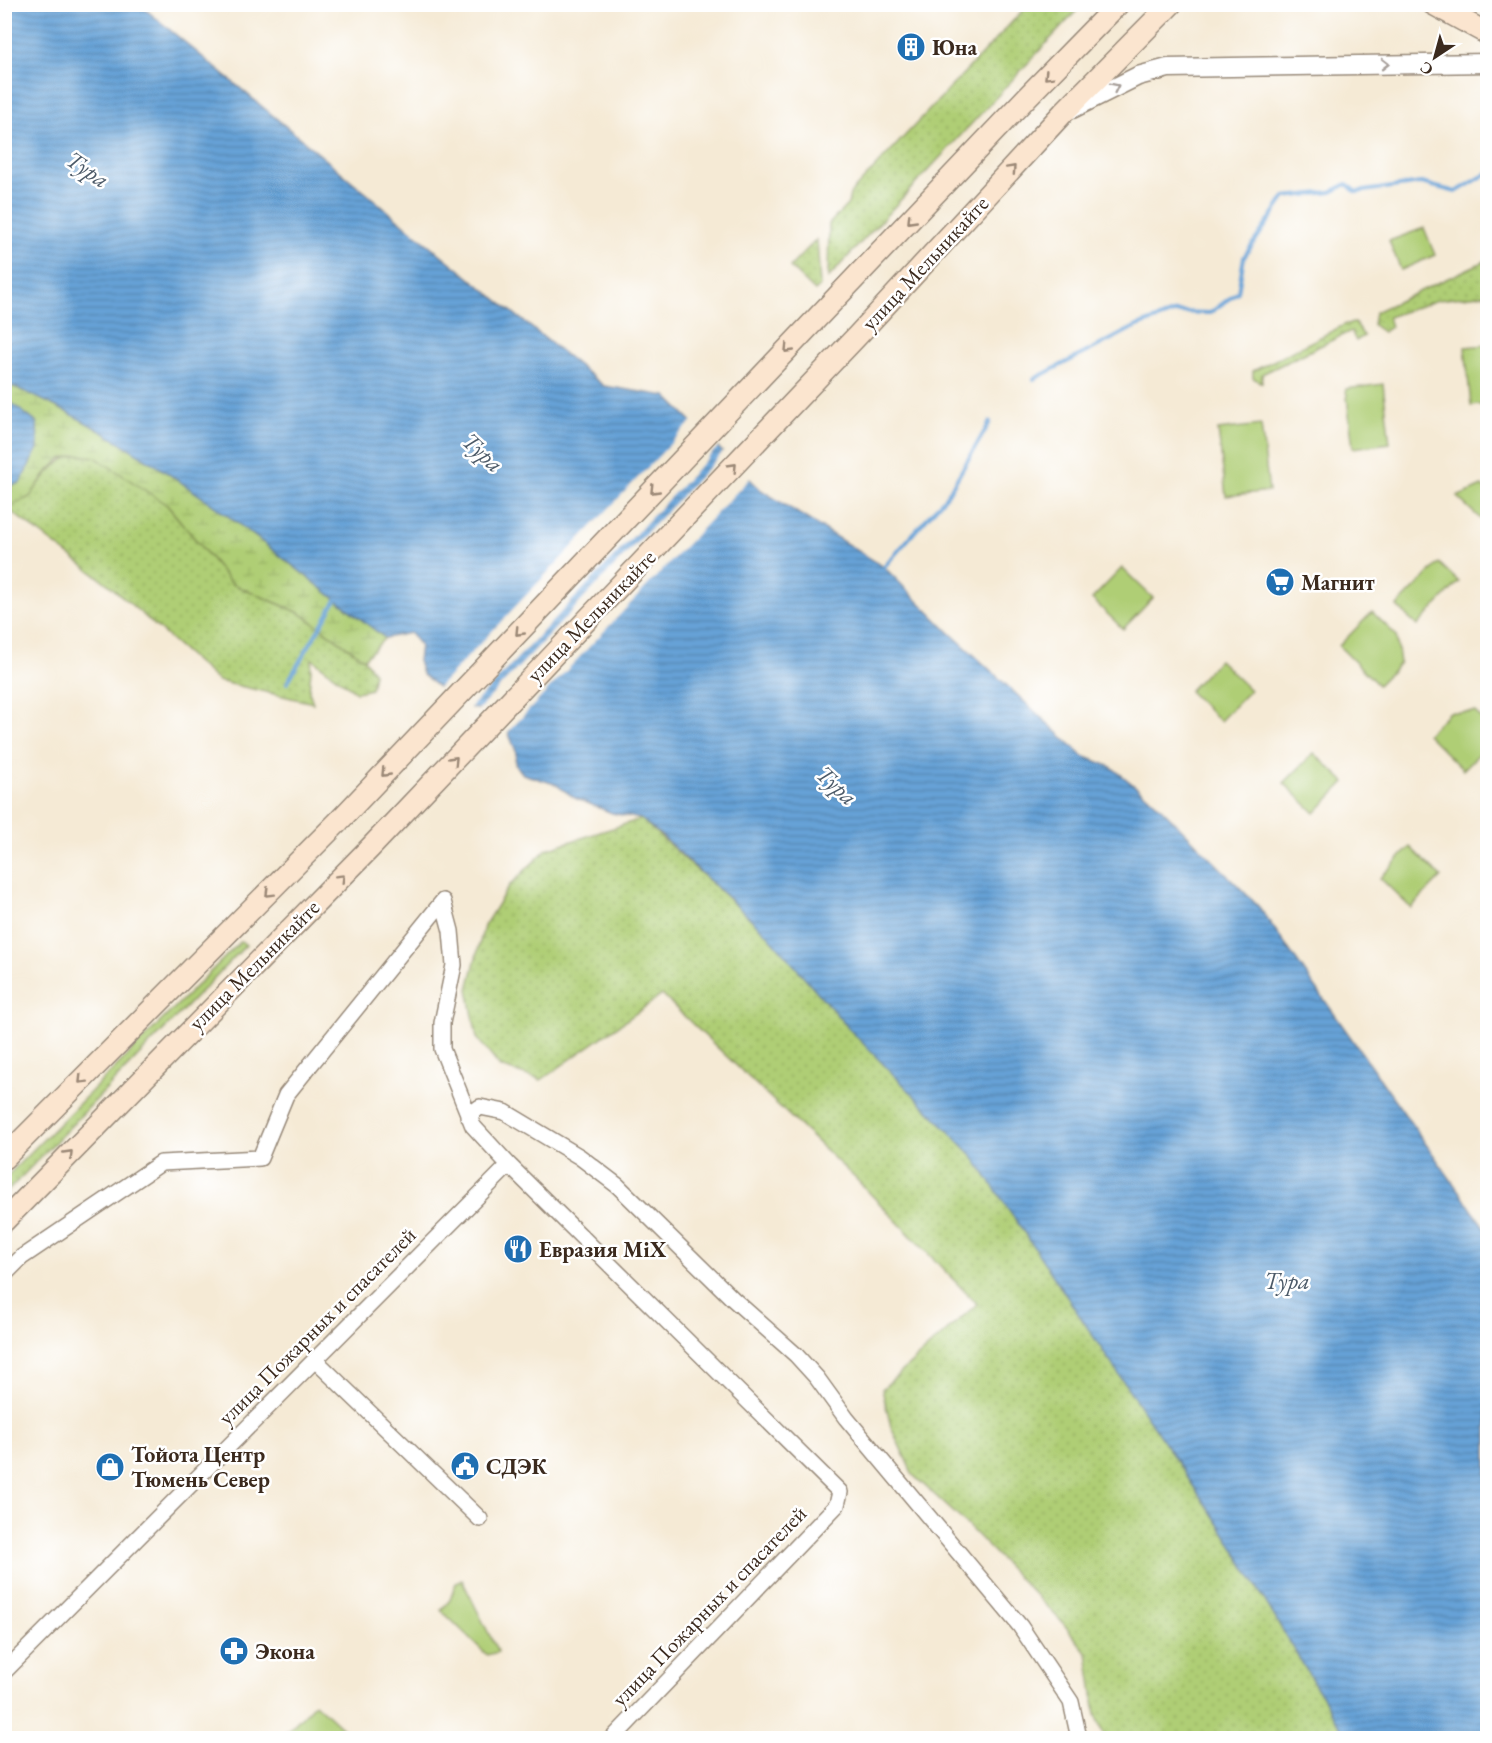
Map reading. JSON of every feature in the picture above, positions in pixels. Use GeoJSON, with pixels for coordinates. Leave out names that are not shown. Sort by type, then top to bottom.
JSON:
{"type":"FeatureCollection","features":[{"type":"Feature","properties":{"kind":"main road","name":"улица Мельникайте"},"geometry":{"type":"LineString","coordinates":[[4,1158],[339,821],[1118,4]]}},
{"type":"Feature","properties":{"kind":"main road","name":"улица Мельникайте"},"geometry":{"type":"LineString","coordinates":[[4,1221],[370,848],[858,335],[1063,113],[1171,4]]}},
{"type":"Feature","properties":{"kind":"main road"},"geometry":{"type":"LineString","coordinates":[[1432,4],[1488,34]]}},
{"type":"Feature","properties":{"kind":"street"},"geometry":{"type":"LineString","coordinates":[[1063,113],[1138,76],[1168,68],[1488,63]]}},
{"type":"Feature","properties":{"kind":"street"},"geometry":{"type":"LineString","coordinates":[[4,1275],[22,1257],[161,1163],[260,1158],[286,1095],[443,901],[451,931],[453,964],[442,1023],[442,1049],[468,1116],[480,1136],[509,1165]]}},
{"type":"Feature","properties":{"kind":"street"},"geometry":{"type":"LineString","coordinates":[[468,1116],[480,1107],[505,1112],[580,1157],[645,1210],[733,1299],[796,1355],[1020,1626],[1071,1702],[1079,1738]]}},
{"type":"Feature","properties":{"kind":"street","name":"улица Пожарных и спасателей"},"geometry":{"type":"LineString","coordinates":[[4,1672],[509,1165],[840,1492],[837,1505],[613,1738]]}},
{"type":"Feature","properties":{"kind":"street"},"geometry":{"type":"LineString","coordinates":[[315,1360],[480,1519]]}},
{"type":"Feature","properties":{"kind":"green space"},"geometry":{"type":"Polygon","coordinates":[[[1028,5],[1082,5],[828,278],[829,224],[848,204],[850,194],[1028,5]]]}},
{"type":"Feature","properties":{"kind":"green space"},"geometry":{"type":"Polygon","coordinates":[[[1424,228],[1435,255],[1401,270],[1389,241],[1424,228]]]}},
{"type":"Feature","properties":{"kind":"green space"},"geometry":{"type":"Polygon","coordinates":[[[817,239],[820,286],[815,291],[790,267],[817,239]]]}},
{"type":"Feature","properties":{"kind":"green space"},"geometry":{"type":"Polygon","coordinates":[[[1487,260],[1487,294],[1438,300],[1388,317],[1391,327],[1383,332],[1373,325],[1375,312],[1487,260]]]}},
{"type":"Feature","properties":{"kind":"green space"},"geometry":{"type":"Polygon","coordinates":[[[1355,323],[1364,336],[1356,341],[1351,331],[1262,374],[1262,383],[1253,378],[1253,371],[1346,324],[1355,323]]]}},
{"type":"Feature","properties":{"kind":"green space"},"geometry":{"type":"Polygon","coordinates":[[[1487,345],[1487,404],[1471,406],[1465,347],[1487,345]]]}},
{"type":"Feature","properties":{"kind":"green space"},"geometry":{"type":"Polygon","coordinates":[[[5,383],[106,434],[155,465],[250,532],[385,638],[364,659],[300,613],[232,584],[167,505],[95,457],[77,455],[61,459],[46,473],[30,497],[6,508],[5,487],[20,483],[38,448],[37,423],[5,398],[5,383]]]}},
{"type":"Feature","properties":{"kind":"green space"},"geometry":{"type":"Polygon","coordinates":[[[1383,384],[1390,443],[1353,448],[1346,389],[1383,384]]]}},
{"type":"Feature","properties":{"kind":"green space"},"geometry":{"type":"Polygon","coordinates":[[[1261,425],[1269,491],[1226,496],[1218,430],[1261,425]]]}},
{"type":"Feature","properties":{"kind":"green space"},"geometry":{"type":"Polygon","coordinates":[[[77,455],[99,457],[167,505],[232,584],[300,613],[364,659],[374,673],[371,689],[356,692],[312,659],[309,691],[313,703],[218,681],[109,585],[5,507],[25,498],[55,466],[77,455]]]}},
{"type":"Feature","properties":{"kind":"green space"},"geometry":{"type":"Polygon","coordinates":[[[1482,486],[1487,491],[1486,524],[1457,497],[1482,486]]]}},
{"type":"Feature","properties":{"kind":"green space"},"geometry":{"type":"Polygon","coordinates":[[[1439,563],[1459,582],[1417,626],[1397,606],[1439,563]]]}},
{"type":"Feature","properties":{"kind":"green space"},"geometry":{"type":"Polygon","coordinates":[[[1122,568],[1153,598],[1123,629],[1092,599],[1122,568]]]}},
{"type":"Feature","properties":{"kind":"green space"},"geometry":{"type":"Polygon","coordinates":[[[1372,612],[1396,635],[1400,663],[1378,685],[1339,646],[1372,612]]]}},
{"type":"Feature","properties":{"kind":"green space"},"geometry":{"type":"Polygon","coordinates":[[[1219,660],[1250,690],[1220,721],[1189,691],[1219,660]]]}},
{"type":"Feature","properties":{"kind":"green space"},"geometry":{"type":"Polygon","coordinates":[[[1449,712],[1475,712],[1487,724],[1487,746],[1463,770],[1427,734],[1449,712]]]}},
{"type":"Feature","properties":{"kind":"green space"},"geometry":{"type":"Polygon","coordinates":[[[1314,753],[1345,782],[1315,813],[1284,783],[1314,753]]]}},
{"type":"Feature","properties":{"kind":"green space"},"geometry":{"type":"Polygon","coordinates":[[[641,819],[768,935],[852,1032],[973,1156],[1224,1532],[1347,1738],[1105,1738],[1096,1715],[1087,1653],[1063,1623],[960,1518],[913,1475],[891,1427],[882,1389],[977,1304],[856,1179],[662,995],[541,1080],[500,1067],[477,1038],[468,989],[484,926],[509,886],[547,849],[641,819]]]}},
{"type":"Feature","properties":{"kind":"green space"},"geometry":{"type":"Polygon","coordinates":[[[1410,847],[1441,877],[1411,908],[1380,878],[1410,847]]]}},
{"type":"Feature","properties":{"kind":"green space"},"geometry":{"type":"Polygon","coordinates":[[[241,941],[246,945],[5,1194],[5,1178],[241,941]]]}},
{"type":"Feature","properties":{"kind":"green space"},"geometry":{"type":"Polygon","coordinates":[[[462,1580],[498,1652],[487,1655],[441,1610],[450,1600],[456,1583],[462,1580]]]}},
{"type":"Feature","properties":{"kind":"green space"},"geometry":{"type":"Polygon","coordinates":[[[315,1703],[353,1738],[281,1738],[315,1703]]]}},
{"type":"Feature","properties":{"kind":"water","name":"Тура"},"geometry":{"type":"Polygon","coordinates":[[[4,5],[140,5],[419,237],[604,386],[666,396],[761,490],[884,567],[948,631],[1083,756],[1111,767],[1155,802],[1259,907],[1487,1231],[1487,1738],[1347,1738],[1224,1532],[973,1156],[852,1032],[768,935],[663,837],[641,819],[612,813],[575,798],[555,784],[523,774],[515,764],[516,751],[503,720],[489,712],[460,705],[422,674],[418,661],[420,645],[410,633],[385,638],[250,532],[155,465],[106,434],[5,383],[4,5]]]}},
{"type":"Feature","properties":{"kind":"water"},"geometry":{"type":"Polygon","coordinates":[[[5,398],[37,423],[38,448],[20,483],[5,487],[5,398]]]}},
{"type":"Feature","properties":{"kind":"pier"},"geometry":{"type":"Polygon","coordinates":[[[694,419],[720,445],[468,710],[458,708],[436,690],[694,419]]]}},
{"type":"Feature","properties":{"kind":"pier"},"geometry":{"type":"Polygon","coordinates":[[[725,450],[752,476],[507,733],[501,722],[476,712],[725,450]]]}},
{"type":"Feature","properties":{"kind":"waterway"},"geometry":{"type":"LineString","coordinates":[[1034,379],[1135,327],[1176,312],[1210,313],[1238,292],[1244,257],[1285,197],[1331,192],[1347,184],[1356,192],[1421,183],[1456,192],[1488,173]]}},
{"type":"Feature","properties":{"kind":"waterway"},"geometry":{"type":"LineString","coordinates":[[884,567],[948,494],[990,422]]}},
{"type":"Feature","properties":{"kind":"waterway"},"geometry":{"type":"LineString","coordinates":[[287,683],[336,600]]}},
{"type":"Feature","properties":{"kind":"place","name":"Юна"},"geometry":{"type":"Point","coordinates":[911,47]}},
{"type":"Feature","properties":{"kind":"place","name":"Магнит"},"geometry":{"type":"Point","coordinates":[1280,582]}},
{"type":"Feature","properties":{"kind":"place","name":"Евразия MiX"},"geometry":{"type":"Point","coordinates":[518,1249]}},
{"type":"Feature","properties":{"kind":"place","name":"СДЭК"},"geometry":{"type":"Point","coordinates":[465,1466]}},
{"type":"Feature","properties":{"kind":"place","name":"Тойота Центр Тюмень Север"},"geometry":{"type":"Point","coordinates":[110,1467]}},
{"type":"Feature","properties":{"kind":"place","name":"Экона"},"geometry":{"type":"Point","coordinates":[234,1651]}}]}
